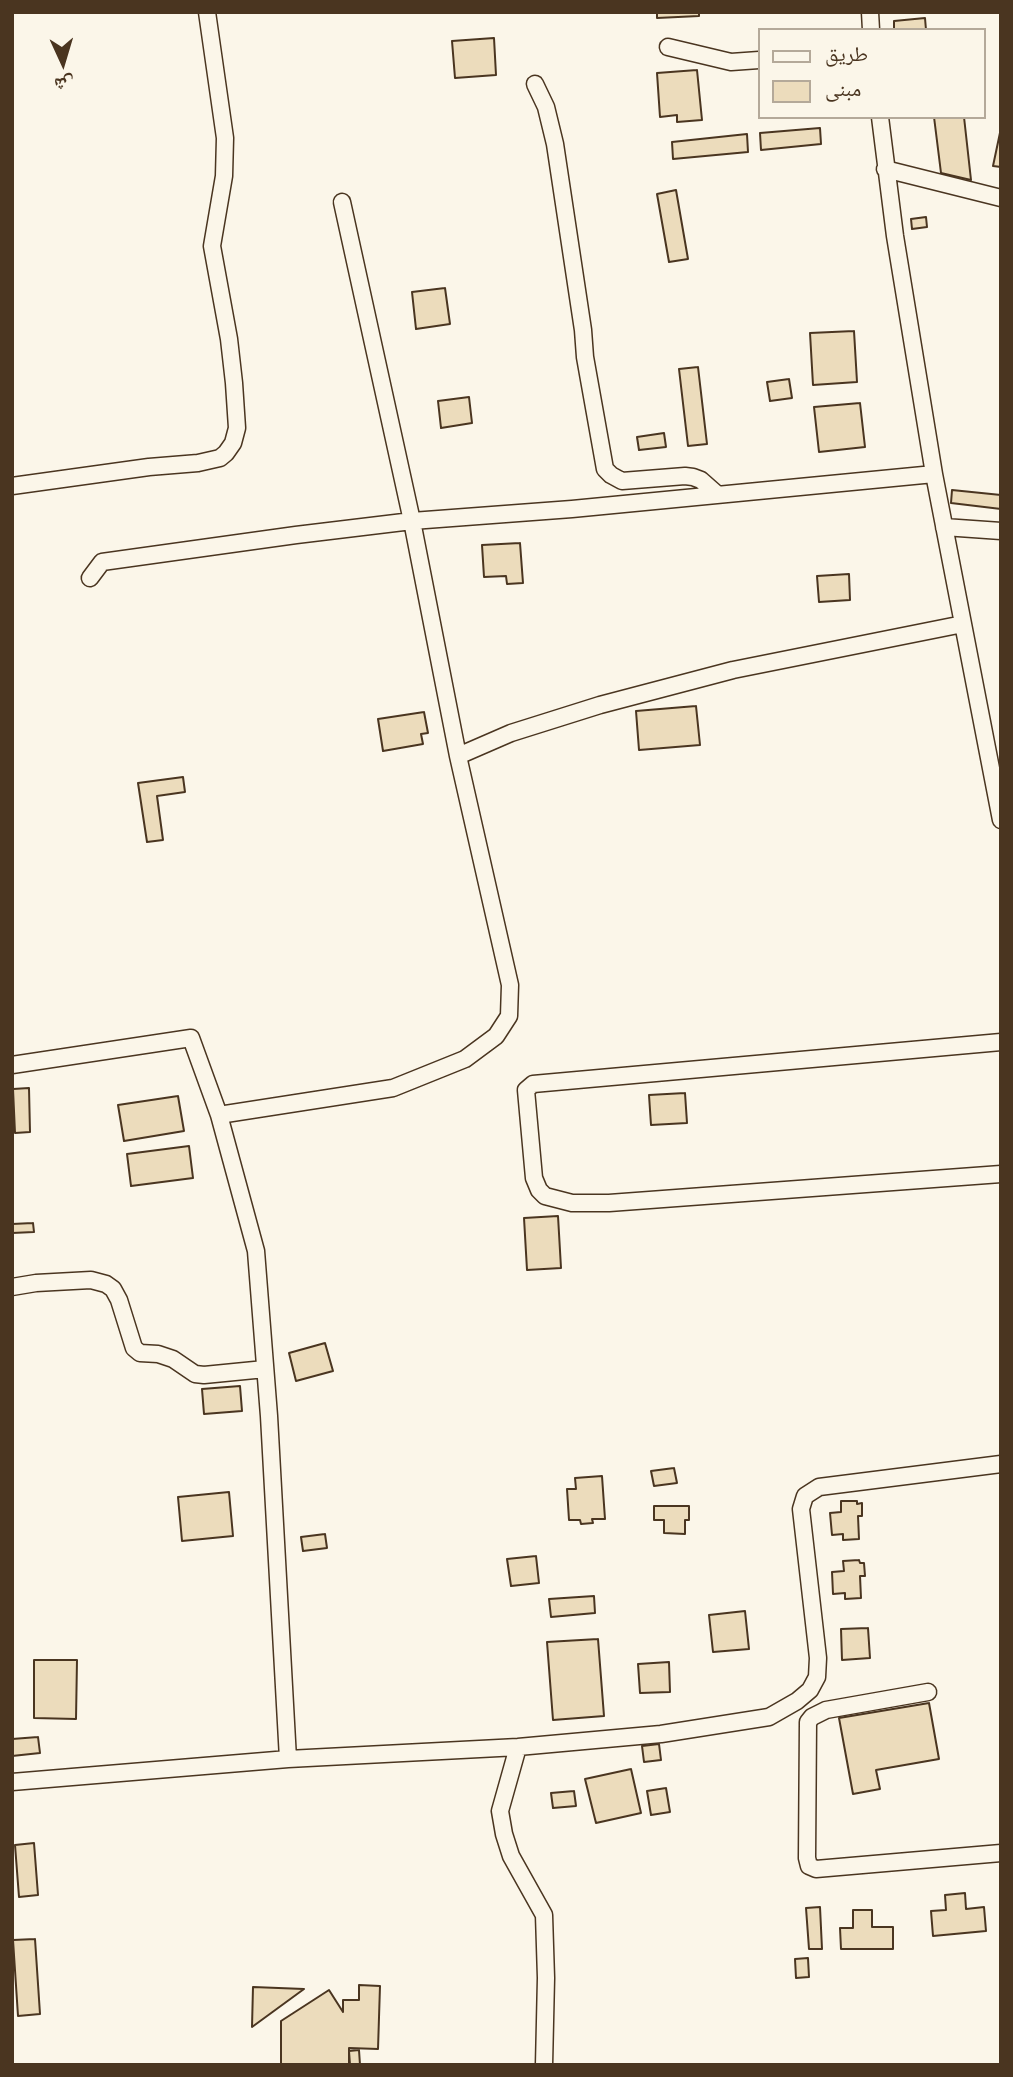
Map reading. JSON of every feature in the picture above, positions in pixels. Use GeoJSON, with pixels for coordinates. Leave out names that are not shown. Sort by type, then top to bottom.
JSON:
{"type":"FeatureCollection","features":[{"type":"Feature","properties":{"kind":"street"},"geometry":{"type":"LineString","coordinates":[[12,486],[198,463],[220,458],[233,443],[237,428],[234,383],[212,246],[224,176],[225,138],[207,12]]}},
{"type":"Feature","properties":{"kind":"street"},"geometry":{"type":"LineString","coordinates":[[668,47],[731,62],[758,60]]}},
{"type":"Feature","properties":{"kind":"street"},"geometry":{"type":"LineString","coordinates":[[535,84],[546,107],[555,144],[585,358],[605,469],[621,481],[685,475],[701,480],[718,495]]}},
{"type":"Feature","properties":{"kind":"street"},"geometry":{"type":"LineString","coordinates":[[880,119],[885,169],[934,474],[1001,820]]}},
{"type":"Feature","properties":{"kind":"street"},"geometry":{"type":"LineString","coordinates":[[885,169],[1001,198]]}},
{"type":"Feature","properties":{"kind":"street"},"geometry":{"type":"LineString","coordinates":[[219,1115],[393,1088],[465,1059],[496,1036],[509,1016],[510,985],[458,755],[412,521],[342,202]]}},
{"type":"Feature","properties":{"kind":"street"},"geometry":{"type":"LineString","coordinates":[[90,578],[102,562],[412,521],[934,474]]}},
{"type":"Feature","properties":{"kind":"street"},"geometry":{"type":"LineString","coordinates":[[944,527],[1001,531]]}},
{"type":"Feature","properties":{"kind":"street"},"geometry":{"type":"LineString","coordinates":[[458,755],[511,733],[626,698],[733,670],[962,624]]}},
{"type":"Feature","properties":{"kind":"street"},"geometry":{"type":"LineString","coordinates":[[12,1065],[191,1038],[219,1115],[256,1251],[288,1759]]}},
{"type":"Feature","properties":{"kind":"street"},"geometry":{"type":"LineString","coordinates":[[1001,1042],[533,1084],[526,1090],[534,1178],[545,1196],[572,1203],[609,1203],[1001,1174]]}},
{"type":"Feature","properties":{"kind":"street"},"geometry":{"type":"LineString","coordinates":[[12,1287],[91,1280],[106,1283],[113,1289],[134,1348],[140,1353],[158,1354],[173,1359],[195,1374],[204,1376],[265,1369]]}},
{"type":"Feature","properties":{"kind":"street"},"geometry":{"type":"LineString","coordinates":[[12,1782],[288,1759],[518,1746],[661,1734],[769,1717],[785,1709],[810,1690],[817,1677],[818,1658],[801,1509],[806,1496],[819,1487],[1001,1464]]}},
{"type":"Feature","properties":{"kind":"street"},"geometry":{"type":"LineString","coordinates":[[928,1692],[826,1710],[812,1717],[808,1723],[809,1866],[816,1869],[1001,1853]]}},
{"type":"Feature","properties":{"kind":"street"},"geometry":{"type":"LineString","coordinates":[[518,1746],[500,1811],[511,1856],[544,1915],[544,2065]]}},
{"type":"Feature","properties":{"kind":"building"},"geometry":{"type":"Polygon","coordinates":[[[657,12],[699,12],[699,16],[657,18],[657,12]]]}},
{"type":"Feature","properties":{"kind":"building"},"geometry":{"type":"Polygon","coordinates":[[[925,18],[926,28],[894,28],[894,21],[925,18]]]}},
{"type":"Feature","properties":{"kind":"building"},"geometry":{"type":"Polygon","coordinates":[[[494,38],[496,75],[455,78],[452,41],[494,38]]]}},
{"type":"Feature","properties":{"kind":"building"},"geometry":{"type":"Polygon","coordinates":[[[697,70],[702,120],[677,122],[677,115],[660,117],[657,73],[697,70]]]}},
{"type":"Feature","properties":{"kind":"building"},"geometry":{"type":"Polygon","coordinates":[[[934,119],[964,119],[971,180],[941,173],[934,119]]]}},
{"type":"Feature","properties":{"kind":"building"},"geometry":{"type":"Polygon","coordinates":[[[820,128],[821,144],[761,150],[760,133],[820,128]]]}},
{"type":"Feature","properties":{"kind":"building"},"geometry":{"type":"Polygon","coordinates":[[[1001,128],[1001,167],[993,166],[1001,128]]]}},
{"type":"Feature","properties":{"kind":"building"},"geometry":{"type":"Polygon","coordinates":[[[747,134],[748,152],[673,159],[672,142],[747,134]]]}},
{"type":"Feature","properties":{"kind":"building"},"geometry":{"type":"Polygon","coordinates":[[[676,190],[688,259],[669,262],[657,194],[676,190]]]}},
{"type":"Feature","properties":{"kind":"building"},"geometry":{"type":"Polygon","coordinates":[[[926,217],[927,227],[912,229],[911,219],[926,217]]]}},
{"type":"Feature","properties":{"kind":"building"},"geometry":{"type":"Polygon","coordinates":[[[445,288],[450,324],[416,329],[412,292],[445,288]]]}},
{"type":"Feature","properties":{"kind":"building"},"geometry":{"type":"Polygon","coordinates":[[[854,331],[857,382],[813,385],[810,333],[854,331]]]}},
{"type":"Feature","properties":{"kind":"building"},"geometry":{"type":"Polygon","coordinates":[[[698,367],[707,444],[688,446],[679,369],[698,367]]]}},
{"type":"Feature","properties":{"kind":"building"},"geometry":{"type":"Polygon","coordinates":[[[789,379],[792,398],[770,401],[767,382],[789,379]]]}},
{"type":"Feature","properties":{"kind":"building"},"geometry":{"type":"Polygon","coordinates":[[[469,397],[472,423],[441,428],[438,401],[469,397]]]}},
{"type":"Feature","properties":{"kind":"building"},"geometry":{"type":"Polygon","coordinates":[[[860,403],[865,447],[819,452],[814,407],[860,403]]]}},
{"type":"Feature","properties":{"kind":"building"},"geometry":{"type":"Polygon","coordinates":[[[664,433],[666,447],[639,450],[637,437],[664,433]]]}},
{"type":"Feature","properties":{"kind":"building"},"geometry":{"type":"Polygon","coordinates":[[[952,490],[1001,495],[1001,509],[951,503],[952,490]]]}},
{"type":"Feature","properties":{"kind":"building"},"geometry":{"type":"Polygon","coordinates":[[[520,543],[523,583],[507,584],[506,576],[484,577],[482,545],[520,543]]]}},
{"type":"Feature","properties":{"kind":"building"},"geometry":{"type":"Polygon","coordinates":[[[849,574],[850,600],[819,602],[817,576],[849,574]]]}},
{"type":"Feature","properties":{"kind":"building"},"geometry":{"type":"Polygon","coordinates":[[[696,706],[700,745],[639,750],[636,711],[696,706]]]}},
{"type":"Feature","properties":{"kind":"building"},"geometry":{"type":"Polygon","coordinates":[[[424,712],[428,733],[421,734],[423,744],[383,751],[378,719],[424,712]]]}},
{"type":"Feature","properties":{"kind":"building"},"geometry":{"type":"Polygon","coordinates":[[[183,777],[185,792],[157,796],[163,840],[147,842],[138,783],[183,777]]]}},
{"type":"Feature","properties":{"kind":"building"},"geometry":{"type":"Polygon","coordinates":[[[29,1088],[30,1132],[15,1133],[13,1089],[29,1088]]]}},
{"type":"Feature","properties":{"kind":"building"},"geometry":{"type":"Polygon","coordinates":[[[685,1093],[687,1123],[651,1125],[649,1095],[685,1093]]]}},
{"type":"Feature","properties":{"kind":"building"},"geometry":{"type":"Polygon","coordinates":[[[178,1096],[184,1131],[124,1141],[118,1105],[178,1096]]]}},
{"type":"Feature","properties":{"kind":"building"},"geometry":{"type":"Polygon","coordinates":[[[189,1146],[193,1178],[131,1186],[127,1154],[189,1146]]]}},
{"type":"Feature","properties":{"kind":"building"},"geometry":{"type":"Polygon","coordinates":[[[558,1216],[561,1268],[527,1270],[524,1218],[558,1216]]]}},
{"type":"Feature","properties":{"kind":"building"},"geometry":{"type":"Polygon","coordinates":[[[33,1223],[34,1232],[12,1233],[12,1224],[33,1223]]]}},
{"type":"Feature","properties":{"kind":"building"},"geometry":{"type":"Polygon","coordinates":[[[325,1343],[333,1371],[296,1381],[289,1353],[325,1343]]]}},
{"type":"Feature","properties":{"kind":"building"},"geometry":{"type":"Polygon","coordinates":[[[240,1386],[242,1411],[204,1414],[202,1389],[240,1386]]]}},
{"type":"Feature","properties":{"kind":"building"},"geometry":{"type":"Polygon","coordinates":[[[674,1468],[677,1483],[654,1486],[651,1471],[674,1468]]]}},
{"type":"Feature","properties":{"kind":"building"},"geometry":{"type":"Polygon","coordinates":[[[602,1476],[605,1519],[592,1519],[593,1523],[581,1524],[580,1520],[569,1520],[567,1489],[576,1489],[575,1478],[602,1476]]]}},
{"type":"Feature","properties":{"kind":"building"},"geometry":{"type":"Polygon","coordinates":[[[229,1492],[233,1536],[182,1541],[178,1497],[229,1492]]]}},
{"type":"Feature","properties":{"kind":"building"},"geometry":{"type":"Polygon","coordinates":[[[841,1501],[862,1503],[862,1516],[858,1516],[859,1539],[843,1540],[843,1534],[832,1535],[830,1513],[841,1512],[841,1501]]]}},
{"type":"Feature","properties":{"kind":"building"},"geometry":{"type":"Polygon","coordinates":[[[654,1506],[689,1506],[685,1534],[664,1533],[664,1520],[654,1520],[654,1506]]]}},
{"type":"Feature","properties":{"kind":"building"},"geometry":{"type":"Polygon","coordinates":[[[325,1534],[327,1548],[303,1551],[301,1537],[325,1534]]]}},
{"type":"Feature","properties":{"kind":"building"},"geometry":{"type":"Polygon","coordinates":[[[536,1556],[539,1583],[511,1586],[507,1559],[536,1556]]]}},
{"type":"Feature","properties":{"kind":"building"},"geometry":{"type":"Polygon","coordinates":[[[859,1560],[864,1563],[865,1576],[860,1576],[861,1598],[845,1599],[845,1593],[833,1594],[832,1572],[844,1571],[843,1561],[859,1560]]]}},
{"type":"Feature","properties":{"kind":"building"},"geometry":{"type":"Polygon","coordinates":[[[594,1596],[595,1613],[551,1617],[549,1599],[594,1596]]]}},
{"type":"Feature","properties":{"kind":"building"},"geometry":{"type":"Polygon","coordinates":[[[745,1611],[749,1649],[713,1652],[709,1615],[745,1611]]]}},
{"type":"Feature","properties":{"kind":"building"},"geometry":{"type":"Polygon","coordinates":[[[868,1628],[870,1658],[842,1660],[841,1629],[868,1628]]]}},
{"type":"Feature","properties":{"kind":"building"},"geometry":{"type":"Polygon","coordinates":[[[598,1639],[604,1716],[553,1720],[547,1642],[598,1639]]]}},
{"type":"Feature","properties":{"kind":"building"},"geometry":{"type":"Polygon","coordinates":[[[34,1660],[77,1660],[76,1719],[34,1718],[34,1660]]]}},
{"type":"Feature","properties":{"kind":"building"},"geometry":{"type":"Polygon","coordinates":[[[669,1662],[670,1692],[640,1693],[638,1664],[669,1662]]]}},
{"type":"Feature","properties":{"kind":"building"},"geometry":{"type":"Polygon","coordinates":[[[929,1703],[939,1759],[876,1770],[880,1789],[853,1794],[839,1718],[929,1703]]]}},
{"type":"Feature","properties":{"kind":"building"},"geometry":{"type":"Polygon","coordinates":[[[38,1737],[40,1753],[12,1756],[12,1739],[38,1737]]]}},
{"type":"Feature","properties":{"kind":"building"},"geometry":{"type":"Polygon","coordinates":[[[659,1744],[661,1760],[644,1762],[642,1746],[659,1744]]]}},
{"type":"Feature","properties":{"kind":"building"},"geometry":{"type":"Polygon","coordinates":[[[631,1769],[641,1813],[596,1823],[585,1779],[631,1769]]]}},
{"type":"Feature","properties":{"kind":"building"},"geometry":{"type":"Polygon","coordinates":[[[666,1788],[670,1812],[651,1815],[647,1791],[666,1788]]]}},
{"type":"Feature","properties":{"kind":"building"},"geometry":{"type":"Polygon","coordinates":[[[574,1791],[576,1806],[553,1808],[551,1793],[574,1791]]]}},
{"type":"Feature","properties":{"kind":"building"},"geometry":{"type":"Polygon","coordinates":[[[34,1843],[38,1895],[19,1897],[15,1845],[34,1843]]]}},
{"type":"Feature","properties":{"kind":"building"},"geometry":{"type":"Polygon","coordinates":[[[965,1893],[966,1909],[984,1907],[986,1931],[933,1936],[931,1911],[946,1910],[945,1895],[965,1893]]]}},
{"type":"Feature","properties":{"kind":"building"},"geometry":{"type":"Polygon","coordinates":[[[820,1907],[822,1949],[809,1949],[806,1908],[820,1907]]]}},
{"type":"Feature","properties":{"kind":"building"},"geometry":{"type":"Polygon","coordinates":[[[853,1910],[872,1910],[872,1927],[893,1927],[893,1949],[841,1949],[840,1928],[853,1928],[853,1910]]]}},
{"type":"Feature","properties":{"kind":"building"},"geometry":{"type":"Polygon","coordinates":[[[35,1939],[40,2014],[18,2016],[13,1940],[35,1939]]]}},
{"type":"Feature","properties":{"kind":"building"},"geometry":{"type":"Polygon","coordinates":[[[808,1958],[809,1977],[796,1978],[795,1959],[808,1958]]]}},
{"type":"Feature","properties":{"kind":"building"},"geometry":{"type":"Polygon","coordinates":[[[359,1985],[380,1986],[378,2049],[349,2048],[349,2065],[281,2065],[281,2021],[329,1990],[343,2012],[343,2000],[359,2000],[359,1985]]]}},
{"type":"Feature","properties":{"kind":"building"},"geometry":{"type":"Polygon","coordinates":[[[253,1987],[304,1989],[252,2027],[253,1987]]]}},
{"type":"Feature","properties":{"kind":"building"},"geometry":{"type":"Polygon","coordinates":[[[359,2050],[360,2065],[350,2065],[349,2051],[359,2050]]]}}]}
